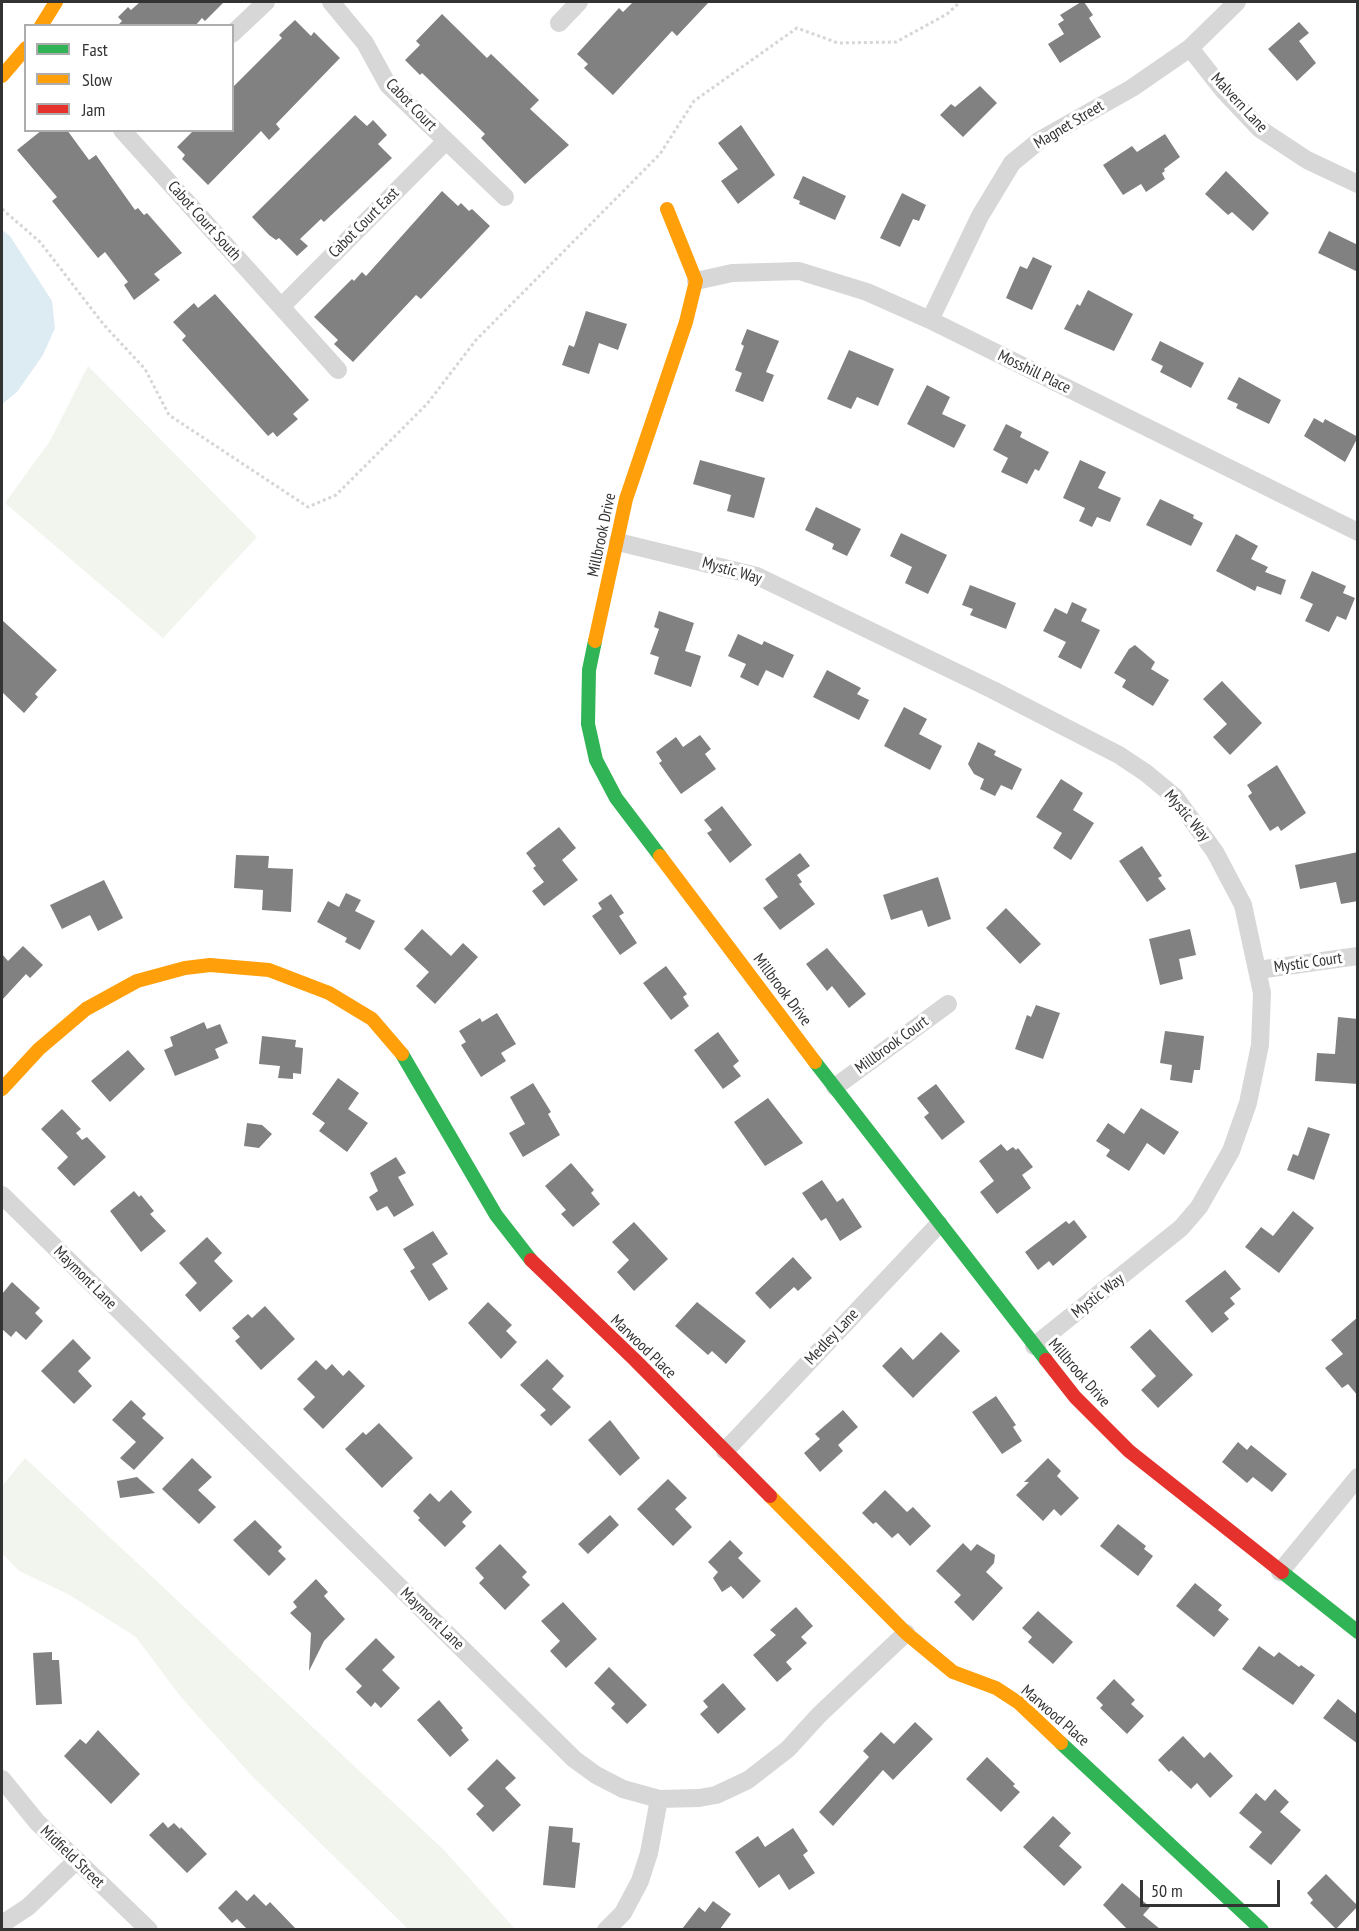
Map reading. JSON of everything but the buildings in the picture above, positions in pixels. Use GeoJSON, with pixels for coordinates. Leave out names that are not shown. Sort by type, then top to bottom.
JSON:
{"type":"FeatureCollection","features":[{"type":"Feature","properties":{"kind":"street"},"geometry":{"type":"LineString","coordinates":[[42,24],[56,2]]}},
{"type":"Feature","properties":{"kind":"street"},"geometry":{"type":"LineString","coordinates":[[234,32],[266,2]]}},
{"type":"Feature","properties":{"kind":"street","name":"Cabot Court"},"geometry":{"type":"LineString","coordinates":[[331,2],[365,43],[388,85],[505,196]]}},
{"type":"Feature","properties":{"kind":"street"},"geometry":{"type":"LineString","coordinates":[[559,23],[579,2]]}},
{"type":"Feature","properties":{"kind":"street","name":"Magnet Street"},"geometry":{"type":"LineString","coordinates":[[930,320],[980,216],[1012,164],[1040,140],[1132,88],[1190,48],[1237,2]]}},
{"type":"Feature","properties":{"kind":"street","name":"Malvern Lane"},"geometry":{"type":"LineString","coordinates":[[1190,48],[1223,90],[1260,129],[1307,160],[1358,184]]}},
{"type":"Feature","properties":{"kind":"street"},"geometry":{"type":"LineString","coordinates":[[2,76],[24,50]]}},
{"type":"Feature","properties":{"kind":"street","name":"Cabot Court South"},"geometry":{"type":"LineString","coordinates":[[127,132],[338,370]]}},
{"type":"Feature","properties":{"kind":"street","name":"Cabot Court East"},"geometry":{"type":"LineString","coordinates":[[282,306],[446,141]]}},
{"type":"Feature","properties":{"kind":"street"},"geometry":{"type":"LineString","coordinates":[[667,209],[696,281]]}},
{"type":"Feature","properties":{"kind":"street","name":"Mosshill Place"},"geometry":{"type":"LineString","coordinates":[[696,281],[732,273],[799,271],[867,292],[930,320],[1358,532]]}},
{"type":"Feature","properties":{"kind":"street","name":"Millbrook Drive"},"geometry":{"type":"LineString","coordinates":[[696,281],[686,322],[626,499],[589,670],[588,724],[596,760],[616,798],[939,1224],[1075,1397],[1129,1451],[1358,1632]]}},
{"type":"Feature","properties":{"kind":"street","name":"Mystic Way"},"geometry":{"type":"LineString","coordinates":[[618,542],[757,576],[1089,738],[1146,773],[1174,797],[1215,852],[1243,905],[1262,993],[1260,1045],[1241,1127],[1217,1178],[1199,1208],[1181,1228],[1034,1346]]}},
{"type":"Feature","properties":{"kind":"street","name":"Mystic Court"},"geometry":{"type":"LineString","coordinates":[[1258,970],[1358,956]]}},
{"type":"Feature","properties":{"kind":"street","name":"Marwood Place"},"geometry":{"type":"LineString","coordinates":[[2,1089],[39,1049],[86,1009],[137,981],[185,968],[210,964],[270,970],[329,993],[372,1019],[394,1044],[420,1083],[496,1215],[527,1258],[725,1451],[906,1633],[954,1672],[996,1688],[1019,1703],[1262,1929]]}},
{"type":"Feature","properties":{"kind":"street","name":"Millbrook Court"},"geometry":{"type":"LineString","coordinates":[[835,1087],[948,1004]]}},
{"type":"Feature","properties":{"kind":"street","name":"Maymont Lane"},"geometry":{"type":"LineString","coordinates":[[2,1195],[574,1759],[596,1775],[623,1789],[659,1799],[716,1795],[748,1780],[788,1749],[819,1715],[906,1633]]}},
{"type":"Feature","properties":{"kind":"street","name":"Medley Lane"},"geometry":{"type":"LineString","coordinates":[[725,1451],[939,1224]]}},
{"type":"Feature","properties":{"kind":"street"},"geometry":{"type":"LineString","coordinates":[[1280,1572],[1358,1477]]}},
{"type":"Feature","properties":{"kind":"street","name":"Midfield Street"},"geometry":{"type":"LineString","coordinates":[[2,1779],[37,1822],[149,1929]]}},
{"type":"Feature","properties":{"kind":"street"},"geometry":{"type":"LineString","coordinates":[[606,1929],[623,1913],[640,1881],[650,1853],[659,1799]]}},
{"type":"Feature","properties":{"kind":"street"},"geometry":{"type":"LineString","coordinates":[[2,1924],[28,1907],[76,1861]]}},
{"type":"Feature","properties":{"kind":"path"},"geometry":{"type":"LineString","coordinates":[[2,209],[40,242],[104,325],[146,369],[169,415],[308,507],[336,495],[427,404],[476,340],[660,154],[694,101],[797,28],[838,43],[896,42],[946,14],[960,2]]}},
{"type":"Feature","properties":{"kind":"shaded area"},"geometry":{"type":"Polygon","coordinates":[[[2,230],[10,236],[52,301],[55,328],[43,355],[17,392],[2,404],[2,230]]]}},
{"type":"Feature","properties":{"kind":"shaded area"},"geometry":{"type":"Polygon","coordinates":[[[88,366],[257,537],[163,638],[5,503],[50,441],[88,366]]]}},
{"type":"Feature","properties":{"kind":"shaded area"},"geometry":{"type":"Polygon","coordinates":[[[25,1458],[444,1850],[515,1929],[408,1929],[252,1776],[180,1696],[136,1637],[68,1594],[19,1571],[2,1553],[2,1486],[25,1458]]]}},
{"type":"Feature","properties":{"kind":"traffic: fast"},"geometry":{"type":"LineString","coordinates":[[595,641],[589,670],[588,724],[596,760],[616,798],[660,856]]}},
{"type":"Feature","properties":{"kind":"traffic: fast"},"geometry":{"type":"LineString","coordinates":[[402,1054],[496,1215],[531,1260]]}},
{"type":"Feature","properties":{"kind":"traffic: fast"},"geometry":{"type":"LineString","coordinates":[[815,1062],[1046,1360]]}},
{"type":"Feature","properties":{"kind":"traffic: fast"},"geometry":{"type":"LineString","coordinates":[[1282,1572],[1358,1632]]}},
{"type":"Feature","properties":{"kind":"traffic: fast"},"geometry":{"type":"LineString","coordinates":[[1061,1743],[1262,1930]]}},
{"type":"Feature","properties":{"kind":"traffic: slow"},"geometry":{"type":"LineString","coordinates":[[42,24],[56,2]]}},
{"type":"Feature","properties":{"kind":"traffic: slow"},"geometry":{"type":"LineString","coordinates":[[2,76],[24,50]]}},
{"type":"Feature","properties":{"kind":"traffic: slow"},"geometry":{"type":"LineString","coordinates":[[595,641],[626,499],[686,322],[696,281],[667,209]]}},
{"type":"Feature","properties":{"kind":"traffic: slow"},"geometry":{"type":"LineString","coordinates":[[660,856],[815,1062]]}},
{"type":"Feature","properties":{"kind":"traffic: slow"},"geometry":{"type":"LineString","coordinates":[[2,1089],[39,1049],[86,1009],[137,981],[185,968],[210,965],[269,970],[329,993],[372,1019],[402,1054]]}},
{"type":"Feature","properties":{"kind":"traffic: slow"},"geometry":{"type":"LineString","coordinates":[[770,1496],[906,1633],[953,1672],[996,1688],[1019,1703],[1061,1743]]}},
{"type":"Feature","properties":{"kind":"traffic: jam"},"geometry":{"type":"LineString","coordinates":[[531,1260],[635,1360],[770,1496]]}},
{"type":"Feature","properties":{"kind":"traffic: jam"},"geometry":{"type":"LineString","coordinates":[[1046,1360],[1075,1397],[1129,1451],[1282,1572]]}}]}
